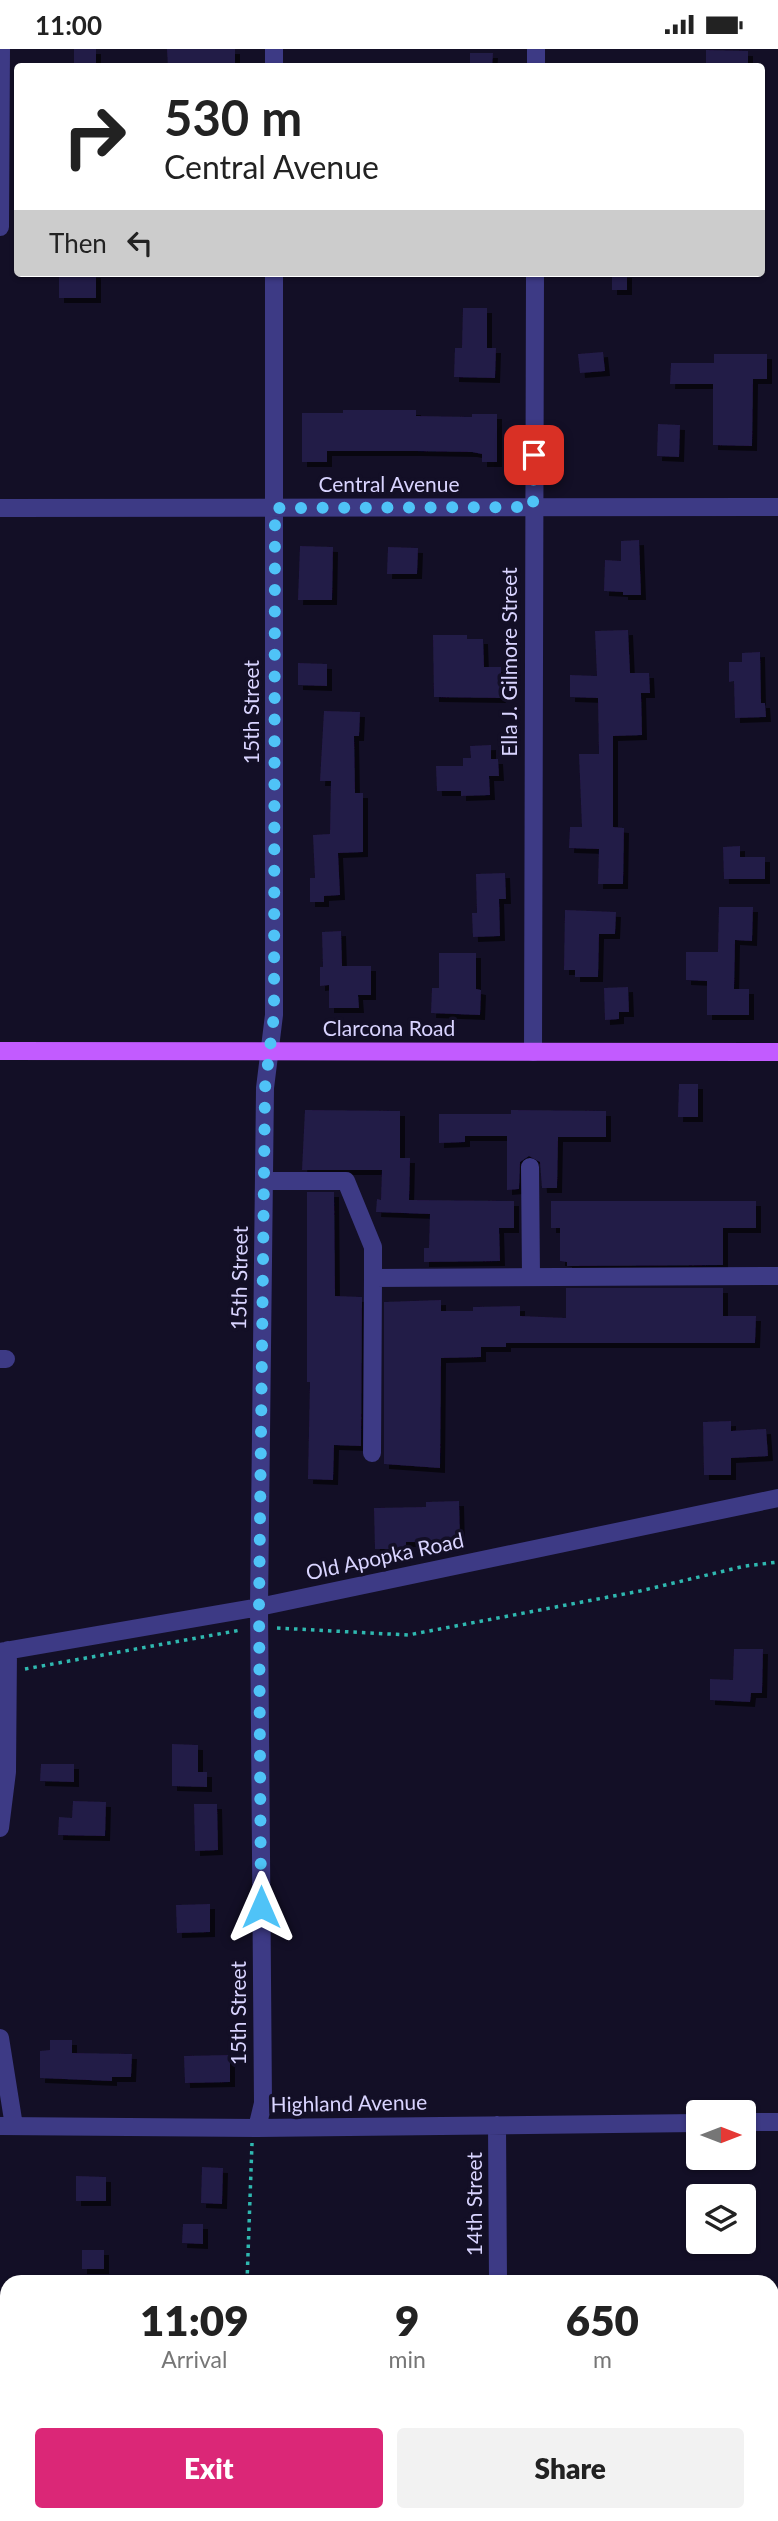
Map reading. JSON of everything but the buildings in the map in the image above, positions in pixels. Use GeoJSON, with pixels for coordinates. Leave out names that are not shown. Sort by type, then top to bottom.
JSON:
{"type":"FeatureCollection","features":[{"type":"Feature","properties":{"kind":"main road","name":"Clarcona Road"},"geometry":{"type":"LineString","coordinates":[[0,1051],[778,1052]]}},
{"type":"Feature","properties":{"kind":"street"},"geometry":{"type":"LineString","coordinates":[[0,227],[1,49]]}},
{"type":"Feature","properties":{"kind":"street","name":"15th Street"},"geometry":{"type":"LineString","coordinates":[[257,2128],[263,2103],[259,1607],[265,1088],[274,1015],[274,277]]}},
{"type":"Feature","properties":{"kind":"street","name":"Ella J. Gilmore Street"},"geometry":{"type":"LineString","coordinates":[[533,1052],[535,277]]}},
{"type":"Feature","properties":{"kind":"street","name":"Central Avenue"},"geometry":{"type":"LineString","coordinates":[[0,508],[778,507]]}},
{"type":"Feature","properties":{"kind":"street"},"geometry":{"type":"LineString","coordinates":[[530,1167],[531,1276]]}},
{"type":"Feature","properties":{"kind":"street"},"geometry":{"type":"LineString","coordinates":[[264,1181],[346,1181],[373,1247],[372,1453]]}},
{"type":"Feature","properties":{"kind":"street"},"geometry":{"type":"LineString","coordinates":[[373,1278],[778,1276]]}},
{"type":"Feature","properties":{"kind":"street","name":"Old Apopka Road"},"geometry":{"type":"LineString","coordinates":[[4,1651],[259,1607],[778,1498]]}},
{"type":"Feature","properties":{"kind":"street"},"geometry":{"type":"LineString","coordinates":[[0,1828],[7,1772],[8,1672],[4,1651]]}},
{"type":"Feature","properties":{"kind":"street"},"geometry":{"type":"LineString","coordinates":[[0,2038],[7,2126]]}},
{"type":"Feature","properties":{"kind":"street"},"geometry":{"type":"LineString","coordinates":[[756,2122],[778,2122]]}},
{"type":"Feature","properties":{"kind":"street","name":"Highland Avenue"},"geometry":{"type":"LineString","coordinates":[[7,2126],[257,2128],[686,2123]]}},
{"type":"Feature","properties":{"kind":"street","name":"14th Street"},"geometry":{"type":"LineString","coordinates":[[497,2125],[498,2275]]}},
{"type":"Feature","properties":{"kind":"path"},"geometry":{"type":"LineString","coordinates":[[8,1672],[259,1627],[408,1635],[640,1591],[745,1566],[778,1562]]}},
{"type":"Feature","properties":{"kind":"path"},"geometry":{"type":"LineString","coordinates":[[247,2275],[250,2151],[257,2128]]}},
{"type":"Feature","properties":{"kind":"route"},"geometry":{"type":"LineString","coordinates":[[261,1907],[259,1607],[265,1088],[274,1015],[275,508],[533,507],[534,455]]}}]}
